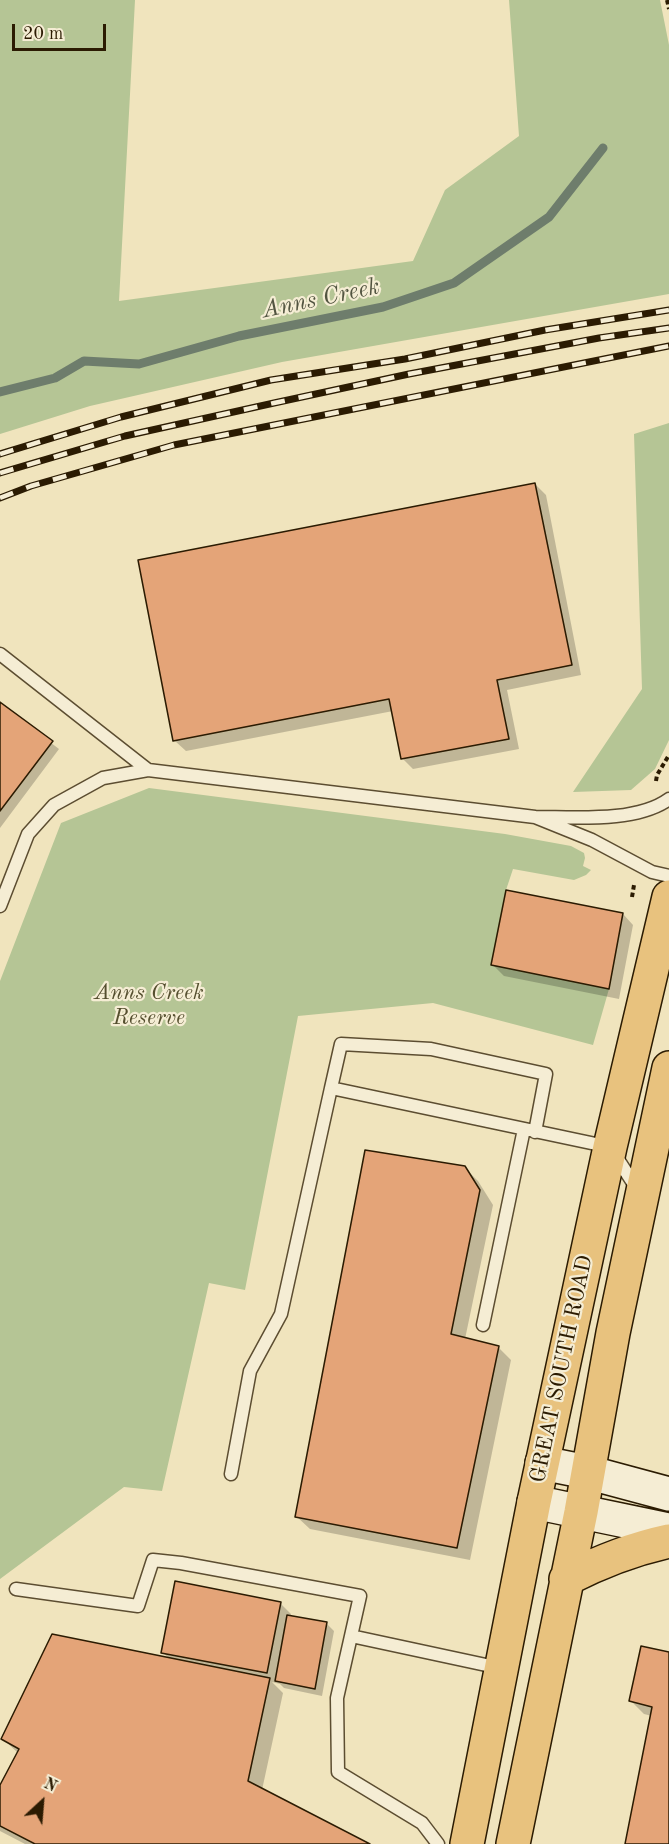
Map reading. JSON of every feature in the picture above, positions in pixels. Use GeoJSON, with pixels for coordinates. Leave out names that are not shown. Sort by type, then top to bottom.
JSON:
{"type":"FeatureCollection","features":[{"type":"Feature","properties":{"kind":"main road","name":"GREAT SOUTH ROAD"},"geometry":{"type":"LineString","coordinates":[[467,1844],[542,1463],[610,1147],[669,897]]}},
{"type":"Feature","properties":{"kind":"main road","name":"GREAT SOUTH ROAD"},"geometry":{"type":"LineString","coordinates":[[513,1844],[641,1197],[669,1068]]}},
{"type":"Feature","properties":{"kind":"main road"},"geometry":{"type":"LineString","coordinates":[[566,1579],[598,1563],[669,1541]]}},
{"type":"Feature","properties":{"kind":"street"},"geometry":{"type":"LineString","coordinates":[[542,1463],[587,1472],[669,1494]]}},
{"type":"Feature","properties":{"kind":"street"},"geometry":{"type":"LineString","coordinates":[[534,1502],[669,1530]]}},
{"type":"Feature","properties":{"kind":"lane"},"geometry":{"type":"LineString","coordinates":[[0,654],[148,770]]}},
{"type":"Feature","properties":{"kind":"lane"},"geometry":{"type":"LineString","coordinates":[[0,906],[28,834],[54,805],[103,778],[148,770],[246,784],[535,817],[612,816],[644,810],[669,799]]}},
{"type":"Feature","properties":{"kind":"lane"},"geometry":{"type":"LineString","coordinates":[[535,817],[592,840],[652,872],[669,876]]}},
{"type":"Feature","properties":{"kind":"lane"},"geometry":{"type":"LineString","coordinates":[[231,1474],[250,1371],[281,1314],[341,1044],[431,1049],[546,1074],[530,1130],[483,1325]]}},
{"type":"Feature","properties":{"kind":"lane"},"geometry":{"type":"LineString","coordinates":[[332,1088],[610,1147],[641,1197]]}},
{"type":"Feature","properties":{"kind":"lane"},"geometry":{"type":"LineString","coordinates":[[16,1589],[138,1606],[153,1560],[181,1563],[360,1596],[337,1698],[338,1772],[423,1823],[438,1844]]}},
{"type":"Feature","properties":{"kind":"lane"},"geometry":{"type":"LineString","coordinates":[[351,1636],[501,1668]]}},
{"type":"Feature","properties":{"kind":"path"},"geometry":{"type":"LineString","coordinates":[[667,0],[669,9]]}},
{"type":"Feature","properties":{"kind":"path"},"geometry":{"type":"LineString","coordinates":[[655,785],[657,776],[669,755]]}},
{"type":"Feature","properties":{"kind":"green space"},"geometry":{"type":"Polygon","coordinates":[[[0,0],[135,0],[119,301],[413,261],[445,190],[519,136],[509,0],[660,0],[669,45],[669,294],[282,362],[90,406],[0,434],[0,0]]]}},
{"type":"Feature","properties":{"kind":"green space"},"geometry":{"type":"Polygon","coordinates":[[[669,423],[669,740],[655,769],[631,790],[573,792],[642,689],[634,434],[669,423]]]}},
{"type":"Feature","properties":{"kind":"green space","name":"Anns Creek Reserve"},"geometry":{"type":"Polygon","coordinates":[[[149,788],[505,834],[571,846],[584,853],[583,866],[591,870],[574,880],[513,869],[506,890],[491,965],[609,989],[593,1045],[433,1003],[298,1016],[245,1290],[209,1283],[162,1491],[124,1487],[0,1579],[0,981],[61,823],[149,788]]]}},
{"type":"Feature","properties":{"kind":"building"},"geometry":{"type":"Polygon","coordinates":[[[535,483],[572,665],[497,680],[509,739],[401,759],[389,699],[173,741],[138,560],[535,483]]]}},
{"type":"Feature","properties":{"kind":"building"},"geometry":{"type":"Polygon","coordinates":[[[0,702],[53,741],[0,811],[0,702]]]}},
{"type":"Feature","properties":{"kind":"building"},"geometry":{"type":"Polygon","coordinates":[[[506,890],[623,913],[609,989],[491,965],[506,890]]]}},
{"type":"Feature","properties":{"kind":"building"},"geometry":{"type":"Polygon","coordinates":[[[365,1150],[465,1166],[480,1190],[451,1334],[499,1346],[457,1548],[295,1517],[365,1150]]]}},
{"type":"Feature","properties":{"kind":"building"},"geometry":{"type":"Polygon","coordinates":[[[175,1581],[281,1602],[267,1673],[161,1653],[175,1581]]]}},
{"type":"Feature","properties":{"kind":"building"},"geometry":{"type":"Polygon","coordinates":[[[287,1615],[327,1622],[315,1689],[275,1681],[287,1615]]]}},
{"type":"Feature","properties":{"kind":"building"},"geometry":{"type":"Polygon","coordinates":[[[52,1634],[270,1678],[248,1781],[370,1844],[35,1844],[0,1826],[0,1785],[19,1749],[1,1739],[52,1634]]]}},
{"type":"Feature","properties":{"kind":"building"},"geometry":{"type":"Polygon","coordinates":[[[641,1646],[669,1652],[669,1844],[625,1844],[652,1707],[629,1701],[641,1646]]]}},
{"type":"Feature","properties":{"kind":"waterway","name":"Anns Creek"},"geometry":{"type":"LineString","coordinates":[[0,392],[55,378],[84,361],[139,364],[239,336],[383,307],[454,283],[549,217],[603,148]]}},
{"type":"Feature","properties":{"kind":"railway"},"geometry":{"type":"LineString","coordinates":[[0,454],[121,417],[271,380],[405,359],[545,330],[669,310]]}},
{"type":"Feature","properties":{"kind":"railway"},"geometry":{"type":"LineString","coordinates":[[0,473],[125,436],[274,403],[409,374],[599,338],[669,328]]}},
{"type":"Feature","properties":{"kind":"railway"},"geometry":{"type":"LineString","coordinates":[[0,498],[31,486],[174,445],[669,346]]}}]}
